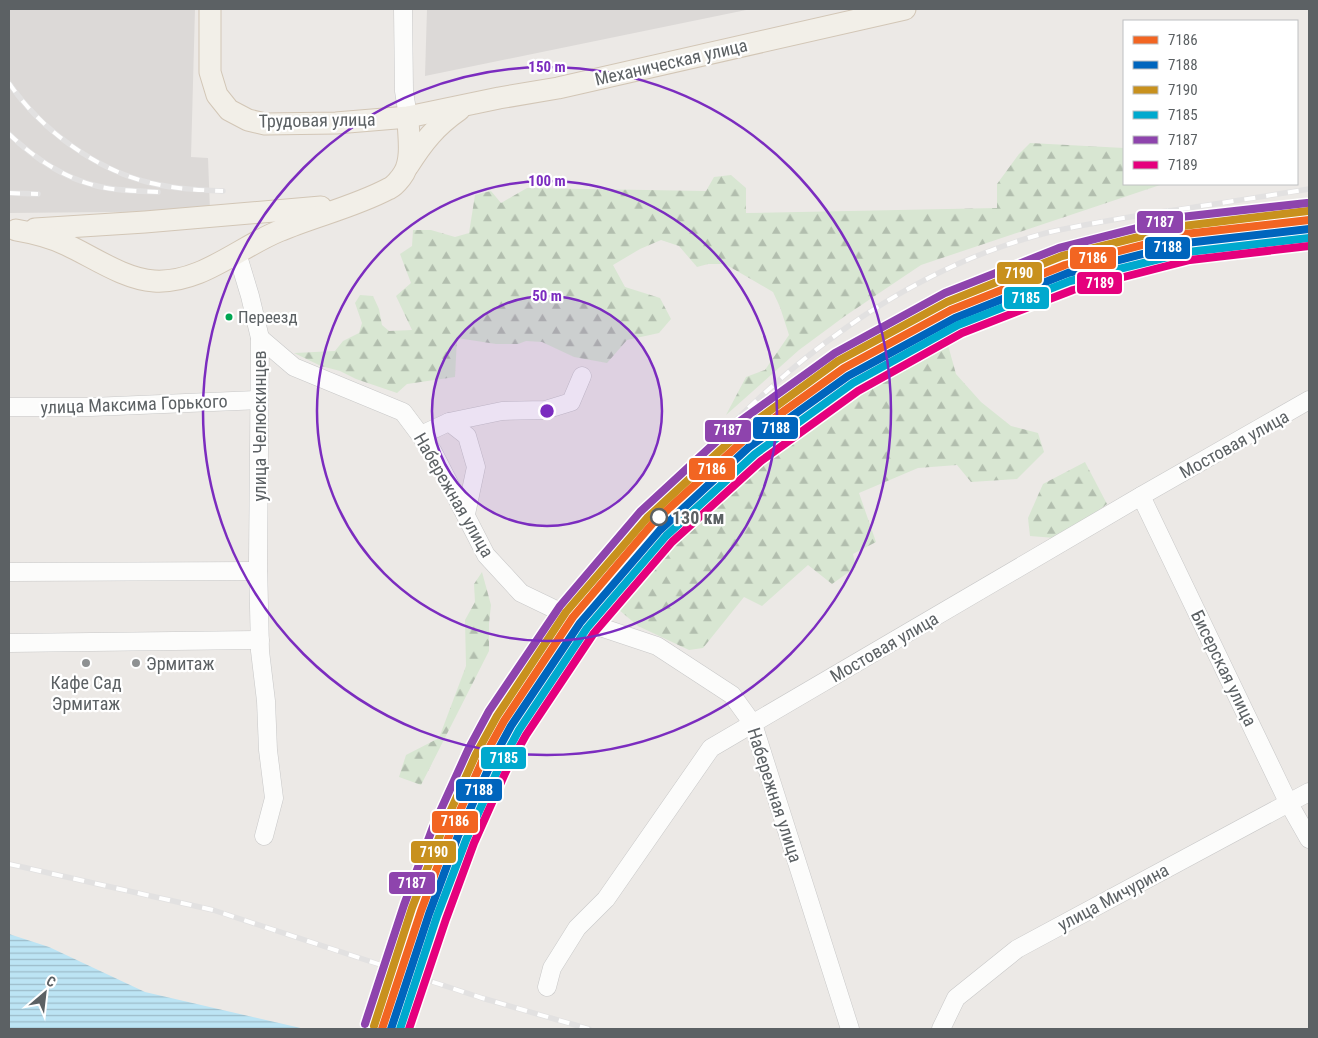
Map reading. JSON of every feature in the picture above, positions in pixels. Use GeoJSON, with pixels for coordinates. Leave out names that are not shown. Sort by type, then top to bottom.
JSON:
{"type":"FeatureCollection","features":[{"type":"Feature","properties":{"kind":"main road","name":"Трудовая улица"},"geometry":{"type":"LineString","coordinates":[[210,9],[210,72],[217,95],[229,110],[248,120],[265,124],[408,117]]}},
{"type":"Feature","properties":{"kind":"main road","name":"Механическая улица"},"geometry":{"type":"LineString","coordinates":[[408,117],[558,88],[905,9]]}},
{"type":"Feature","properties":{"kind":"main road"},"geometry":{"type":"LineString","coordinates":[[12,230],[37,234],[52,239],[129,276],[144,280],[172,280],[188,276],[205,270],[278,231],[363,200],[390,188],[404,173],[421,144],[441,123],[464,106]]}},
{"type":"Feature","properties":{"kind":"main road"},"geometry":{"type":"LineString","coordinates":[[404,173],[409,158],[408,117]]}},
{"type":"Feature","properties":{"kind":"main road"},"geometry":{"type":"LineString","coordinates":[[12,230],[241,215],[316,208],[363,200]]}},
{"type":"Feature","properties":{"kind":"street"},"geometry":{"type":"LineString","coordinates":[[404,9],[404,91],[408,117]]}},
{"type":"Feature","properties":{"kind":"street","name":"улица Челюскинцев"},"geometry":{"type":"LineString","coordinates":[[238,253],[260,338],[258,571],[260,640],[268,750],[274,798],[264,836]]}},
{"type":"Feature","properties":{"kind":"street","name":"Набережная улица"},"geometry":{"type":"LineString","coordinates":[[260,338],[294,367],[403,412],[433,452],[486,554],[521,593],[573,618],[657,646],[732,695],[753,724],[850,1029]]}},
{"type":"Feature","properties":{"kind":"street"},"geometry":{"type":"LineString","coordinates":[[421,435],[449,422],[502,411],[545,410],[571,402],[582,376]]}},
{"type":"Feature","properties":{"kind":"street","name":"улица Максима Горького"},"geometry":{"type":"LineString","coordinates":[[9,407],[91,407],[259,400]]}},
{"type":"Feature","properties":{"kind":"street","name":"Мостовая улица"},"geometry":{"type":"LineString","coordinates":[[547,988],[552,968],[577,928],[606,899],[711,748],[1141,496],[1309,400]]}},
{"type":"Feature","properties":{"kind":"street"},"geometry":{"type":"LineString","coordinates":[[449,422],[467,436],[476,467],[466,514]]}},
{"type":"Feature","properties":{"kind":"street","name":"Бисерская улица"},"geometry":{"type":"LineString","coordinates":[[1141,496],[1288,802],[1309,839]]}},
{"type":"Feature","properties":{"kind":"street"},"geometry":{"type":"LineString","coordinates":[[9,572],[258,571]]}},
{"type":"Feature","properties":{"kind":"street"},"geometry":{"type":"LineString","coordinates":[[9,643],[260,640]]}},
{"type":"Feature","properties":{"kind":"street","name":"улица Мичурина"},"geometry":{"type":"LineString","coordinates":[[940,1029],[956,998],[1017,949],[1309,792]]}},
{"type":"Feature","properties":{"kind":"shaded area"},"geometry":{"type":"Polygon","coordinates":[[[9,9],[195,9],[191,157],[208,158],[210,211],[9,213],[9,9]]]}},
{"type":"Feature","properties":{"kind":"shaded area"},"geometry":{"type":"Polygon","coordinates":[[[427,9],[751,9],[425,76],[427,9]]]}},
{"type":"Feature","properties":{"kind":"green space"},"geometry":{"type":"Polygon","coordinates":[[[1030,143],[1123,148],[1123,185],[1160,185],[921,265],[845,316],[799,350],[726,415],[746,377],[765,370],[789,335],[780,307],[773,292],[725,264],[708,264],[697,267],[679,246],[661,240],[640,249],[613,265],[625,287],[660,298],[671,319],[659,333],[627,340],[607,363],[574,357],[542,342],[526,341],[518,344],[496,344],[457,338],[455,377],[407,384],[397,393],[356,379],[340,371],[321,366],[294,353],[335,351],[343,341],[359,333],[362,323],[355,303],[360,295],[373,296],[379,309],[382,325],[389,331],[412,330],[396,296],[411,283],[400,254],[412,246],[413,230],[431,230],[455,237],[469,233],[475,195],[491,191],[501,203],[527,188],[706,191],[714,177],[731,175],[746,188],[746,213],[997,208],[997,184],[1019,154],[1030,143]]]}},
{"type":"Feature","properties":{"kind":"green space"},"geometry":{"type":"Polygon","coordinates":[[[946,338],[956,374],[981,402],[1011,426],[1038,433],[1044,452],[1017,479],[971,482],[957,465],[918,468],[859,493],[876,542],[853,554],[856,567],[832,584],[808,565],[762,606],[744,597],[703,648],[689,650],[638,626],[618,609],[626,585],[650,560],[792,428],[946,338]]]}},
{"type":"Feature","properties":{"kind":"green space"},"geometry":{"type":"Polygon","coordinates":[[[1085,462],[1107,504],[1089,518],[1055,538],[1030,536],[1028,518],[1043,484],[1085,462]]]}},
{"type":"Feature","properties":{"kind":"green space"},"geometry":{"type":"Polygon","coordinates":[[[482,572],[491,605],[489,651],[421,785],[399,777],[406,755],[439,738],[466,666],[465,620],[475,602],[474,584],[482,572]]]}},
{"type":"Feature","properties":{"kind":"water"},"geometry":{"type":"Polygon","coordinates":[[[9,934],[49,947],[145,992],[305,1029],[9,1029],[9,934]]]}},
{"type":"Feature","properties":{"kind":"railway"},"geometry":{"type":"LineString","coordinates":[[9,83],[22,100],[53,131],[90,158],[130,177],[151,183],[187,189],[223,191]]}},
{"type":"Feature","properties":{"kind":"railway"},"geometry":{"type":"LineString","coordinates":[[9,134],[28,151],[50,166],[73,178],[105,188],[158,192]]}},
{"type":"Feature","properties":{"kind":"railway"},"geometry":{"type":"LineString","coordinates":[[593,593],[680,481],[717,439],[758,399],[801,362],[846,328],[894,297],[944,270],[996,248],[1050,232],[1309,189]]}},
{"type":"Feature","properties":{"kind":"railway"},"geometry":{"type":"LineString","coordinates":[[9,193],[38,194]]}},
{"type":"Feature","properties":{"kind":"railway"},"geometry":{"type":"LineString","coordinates":[[9,864],[213,910],[482,998],[589,1029]]}},
{"type":"Feature","properties":{"kind":"transit line","name":"7187"},"geometry":{"type":"LineString","coordinates":[[365,1024],[404,905],[433,827],[468,750],[489,711],[560,606],[640,512],[732,427],[835,353],[945,293],[1059,248],[1181,217],[1307,203]]}},
{"type":"Feature","properties":{"kind":"transit line","name":"7190"},"geometry":{"type":"LineString","coordinates":[[374,1026],[412,908],[442,830],[476,754],[497,716],[566,612],[647,518],[738,434],[838,361],[947,302],[1062,256],[1183,226],[1308,211]]}},
{"type":"Feature","properties":{"kind":"transit line","name":"7186"},"geometry":{"type":"LineString","coordinates":[[382,1029],[421,911],[450,833],[484,757],[504,721],[573,617],[653,523],[744,440],[844,368],[951,310],[1065,265],[1185,234],[1309,220]]}},
{"type":"Feature","properties":{"kind":"transit line","name":"7188"},"geometry":{"type":"LineString","coordinates":[[391,1029],[429,914],[458,836],[492,761],[511,726],[580,623],[660,530],[749,447],[848,376],[955,318],[1068,273],[1186,243],[1309,229]]}},
{"type":"Feature","properties":{"kind":"transit line","name":"7185"},"geometry":{"type":"LineString","coordinates":[[400,1029],[437,916],[466,840],[500,765],[519,730],[587,628],[666,536],[755,454],[853,383],[958,325],[1070,281],[1188,252],[1309,238]]}},
{"type":"Feature","properties":{"kind":"transit line","name":"7189"},"geometry":{"type":"LineString","coordinates":[[409,1029],[474,843],[507,769],[526,735],[594,633],[672,542],[761,461],[858,391],[962,333],[1073,290],[1190,260],[1309,246]]}},
{"type":"Feature","properties":{"kind":"place","name":"Переезд"},"geometry":{"type":"Point","coordinates":[229,317]}},
{"type":"Feature","properties":{"kind":"place","name":"130 км"},"geometry":{"type":"Point","coordinates":[659,517]}},
{"type":"Feature","properties":{"kind":"place","name":"Кафе Сад Эрмитаж"},"geometry":{"type":"Point","coordinates":[86,663]}},
{"type":"Feature","properties":{"kind":"place","name":"Эрмитаж"},"geometry":{"type":"Point","coordinates":[136,663]}}]}
